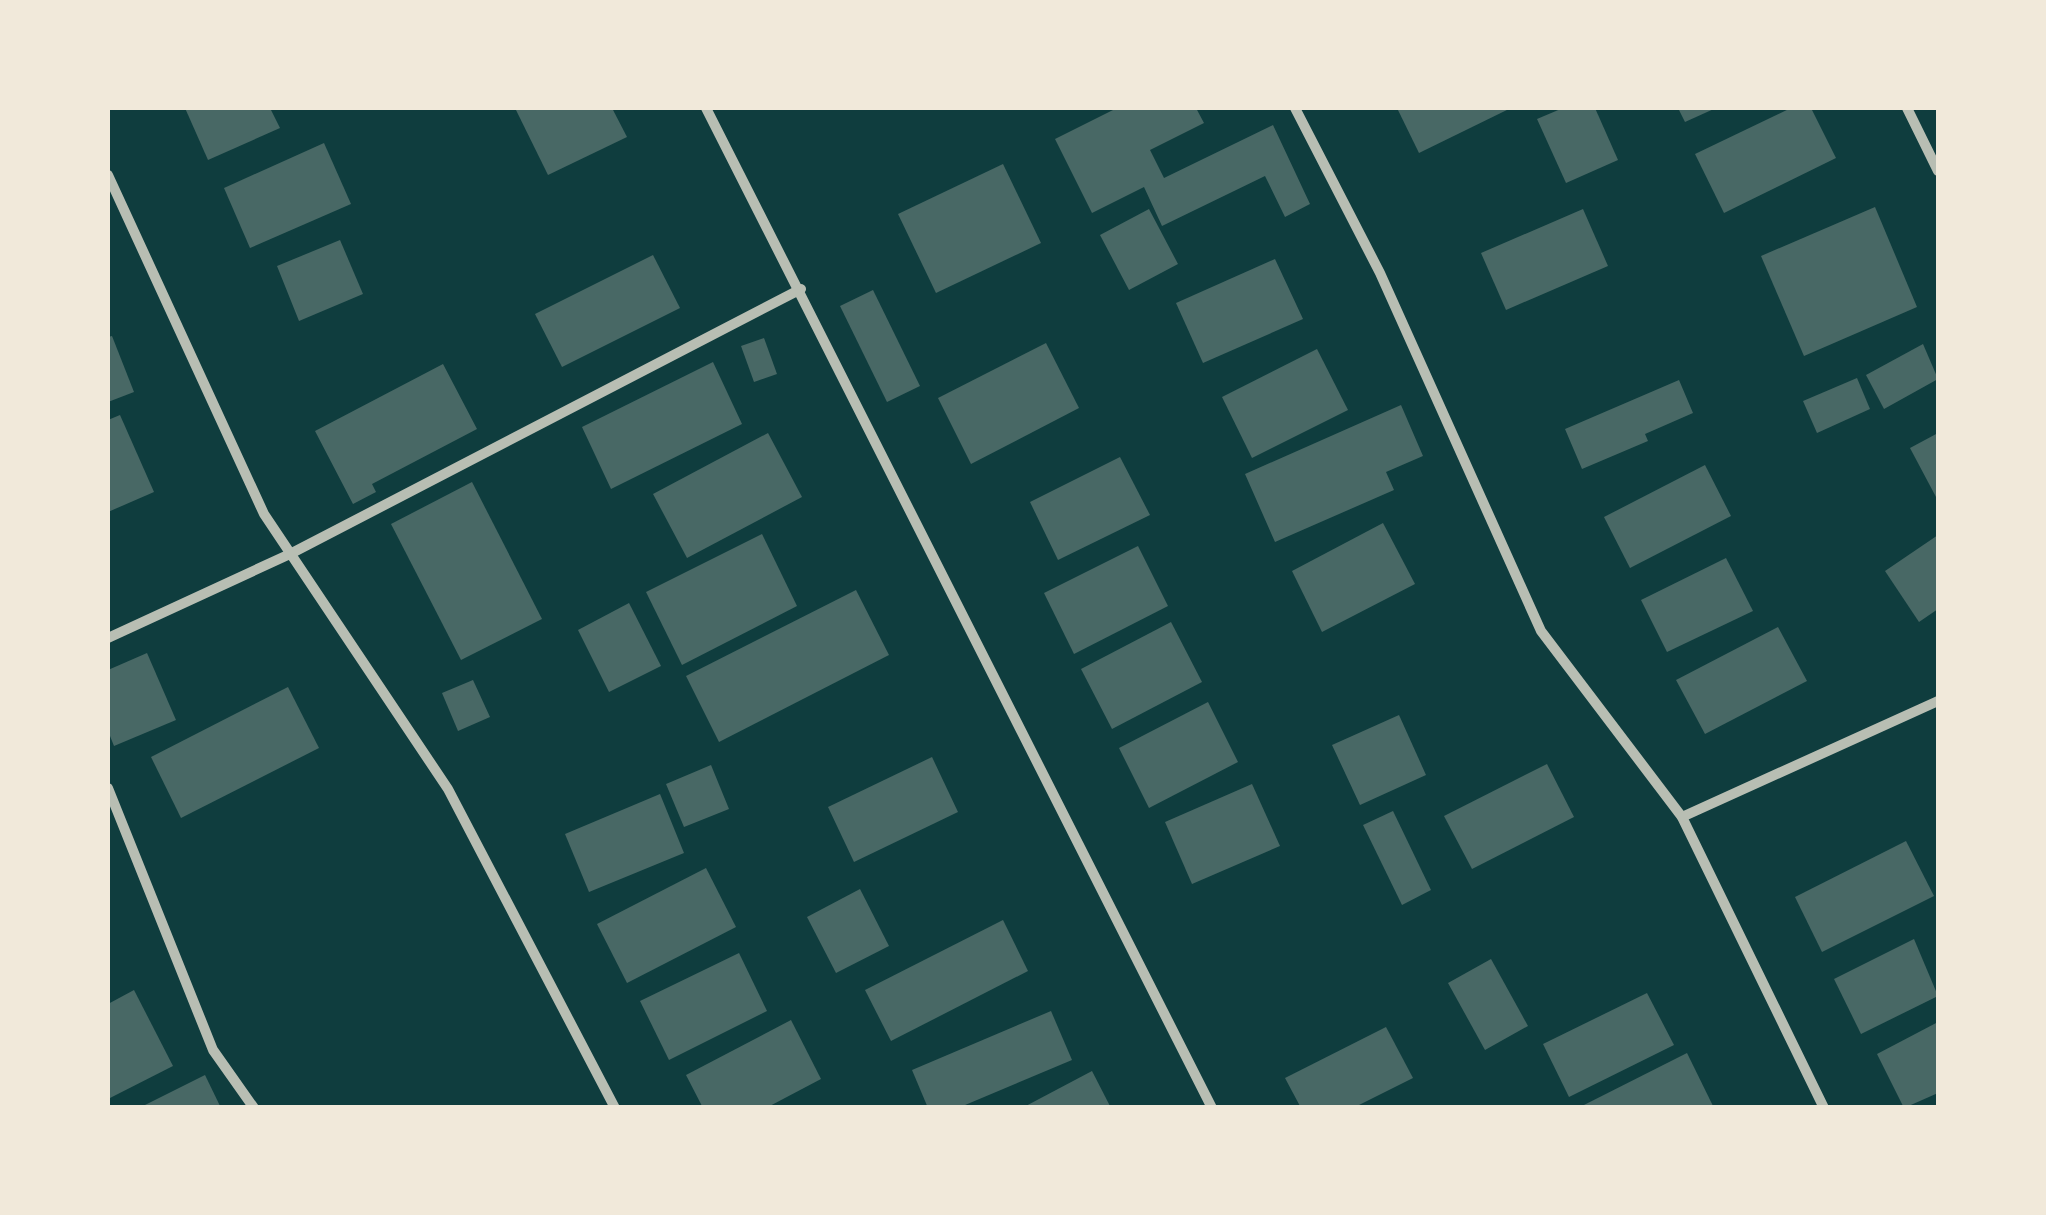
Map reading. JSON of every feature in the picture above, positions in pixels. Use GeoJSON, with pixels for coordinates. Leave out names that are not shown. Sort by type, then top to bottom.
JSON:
{"type":"FeatureCollection","features":[{"type":"Feature","properties":{"kind":"street"},"geometry":{"type":"LineString","coordinates":[[706,108],[1212,1108]]}},
{"type":"Feature","properties":{"kind":"street"},"geometry":{"type":"LineString","coordinates":[[1295,108],[1380,273],[1541,630],[1682,817],[1824,1108]]}},
{"type":"Feature","properties":{"kind":"street"},"geometry":{"type":"LineString","coordinates":[[1907,108],[1938,171]]}},
{"type":"Feature","properties":{"kind":"street"},"geometry":{"type":"LineString","coordinates":[[108,175],[264,514],[448,790],[615,1108]]}},
{"type":"Feature","properties":{"kind":"street"},"geometry":{"type":"LineString","coordinates":[[108,638],[290,554],[801,290]]}},
{"type":"Feature","properties":{"kind":"street"},"geometry":{"type":"LineString","coordinates":[[1682,817],[1938,700]]}},
{"type":"Feature","properties":{"kind":"street"},"geometry":{"type":"LineString","coordinates":[[108,788],[213,1050],[254,1108]]}},
{"type":"Feature","properties":{"kind":"building"},"geometry":{"type":"Polygon","coordinates":[[[185,108],[270,108],[280,128],[208,160],[185,108]]]}},
{"type":"Feature","properties":{"kind":"building"},"geometry":{"type":"Polygon","coordinates":[[[515,108],[612,108],[627,137],[548,175],[515,108]]]}},
{"type":"Feature","properties":{"kind":"building"},"geometry":{"type":"Polygon","coordinates":[[[1117,108],[1196,108],[1204,123],[1150,150],[1164,178],[1273,125],[1310,204],[1285,217],[1265,176],[1162,226],[1144,187],[1092,213],[1055,139],[1117,108]]]}},
{"type":"Feature","properties":{"kind":"building"},"geometry":{"type":"Polygon","coordinates":[[[1397,108],[1511,108],[1419,153],[1397,108]]]}},
{"type":"Feature","properties":{"kind":"building"},"geometry":{"type":"Polygon","coordinates":[[[1563,108],[1595,108],[1618,160],[1566,183],[1537,119],[1563,108]]]}},
{"type":"Feature","properties":{"kind":"building"},"geometry":{"type":"Polygon","coordinates":[[[1678,108],[1716,108],[1685,122],[1678,108]]]}},
{"type":"Feature","properties":{"kind":"building"},"geometry":{"type":"Polygon","coordinates":[[[1791,108],[1811,108],[1836,158],[1724,213],[1695,154],[1791,108]]]}},
{"type":"Feature","properties":{"kind":"building"},"geometry":{"type":"Polygon","coordinates":[[[324,143],[351,204],[250,248],[224,188],[324,143]]]}},
{"type":"Feature","properties":{"kind":"building"},"geometry":{"type":"Polygon","coordinates":[[[1003,164],[1041,243],[936,293],[898,214],[1003,164]]]}},
{"type":"Feature","properties":{"kind":"building"},"geometry":{"type":"Polygon","coordinates":[[[1875,207],[1917,307],[1804,356],[1761,256],[1875,207]]]}},
{"type":"Feature","properties":{"kind":"building"},"geometry":{"type":"Polygon","coordinates":[[[1149,209],[1178,264],[1129,290],[1100,235],[1149,209]]]}},
{"type":"Feature","properties":{"kind":"building"},"geometry":{"type":"Polygon","coordinates":[[[1583,209],[1608,266],[1506,310],[1481,253],[1583,209]]]}},
{"type":"Feature","properties":{"kind":"building"},"geometry":{"type":"Polygon","coordinates":[[[340,240],[363,294],[299,321],[277,266],[340,240]]]}},
{"type":"Feature","properties":{"kind":"building"},"geometry":{"type":"Polygon","coordinates":[[[653,255],[680,308],[562,367],[535,314],[653,255]]]}},
{"type":"Feature","properties":{"kind":"building"},"geometry":{"type":"Polygon","coordinates":[[[1275,259],[1303,319],[1203,363],[1176,303],[1275,259]]]}},
{"type":"Feature","properties":{"kind":"building"},"geometry":{"type":"Polygon","coordinates":[[[873,290],[920,386],[887,402],[840,306],[873,290]]]}},
{"type":"Feature","properties":{"kind":"building"},"geometry":{"type":"Polygon","coordinates":[[[112,336],[134,392],[108,402],[108,337],[112,336]]]}},
{"type":"Feature","properties":{"kind":"building"},"geometry":{"type":"Polygon","coordinates":[[[764,338],[777,374],[754,382],[741,346],[764,338]]]}},
{"type":"Feature","properties":{"kind":"building"},"geometry":{"type":"Polygon","coordinates":[[[1046,343],[1079,408],[971,464],[938,398],[1046,343]]]}},
{"type":"Feature","properties":{"kind":"building"},"geometry":{"type":"Polygon","coordinates":[[[1923,344],[1938,379],[1884,409],[1866,375],[1923,344]]]}},
{"type":"Feature","properties":{"kind":"building"},"geometry":{"type":"Polygon","coordinates":[[[1317,349],[1348,410],[1252,458],[1222,397],[1317,349]]]}},
{"type":"Feature","properties":{"kind":"building"},"geometry":{"type":"Polygon","coordinates":[[[713,362],[742,424],[611,489],[582,427],[713,362]]]}},
{"type":"Feature","properties":{"kind":"building"},"geometry":{"type":"Polygon","coordinates":[[[443,364],[477,429],[372,484],[376,492],[353,504],[315,431],[443,364]]]}},
{"type":"Feature","properties":{"kind":"building"},"geometry":{"type":"Polygon","coordinates":[[[1857,378],[1870,409],[1817,433],[1803,401],[1857,378]]]}},
{"type":"Feature","properties":{"kind":"building"},"geometry":{"type":"Polygon","coordinates":[[[1679,380],[1693,413],[1645,434],[1648,441],[1582,469],[1565,429],[1679,380]]]}},
{"type":"Feature","properties":{"kind":"building"},"geometry":{"type":"Polygon","coordinates":[[[1401,405],[1423,456],[1386,472],[1394,490],[1275,542],[1245,474],[1401,405]]]}},
{"type":"Feature","properties":{"kind":"building"},"geometry":{"type":"Polygon","coordinates":[[[120,415],[154,492],[108,512],[108,420],[120,415]]]}},
{"type":"Feature","properties":{"kind":"building"},"geometry":{"type":"Polygon","coordinates":[[[768,433],[802,497],[687,558],[653,494],[768,433]]]}},
{"type":"Feature","properties":{"kind":"building"},"geometry":{"type":"Polygon","coordinates":[[[1938,433],[1938,496],[1936,497],[1910,448],[1938,433]]]}},
{"type":"Feature","properties":{"kind":"building"},"geometry":{"type":"Polygon","coordinates":[[[1120,457],[1150,515],[1058,560],[1030,502],[1120,457]]]}},
{"type":"Feature","properties":{"kind":"building"},"geometry":{"type":"Polygon","coordinates":[[[1705,465],[1731,516],[1630,568],[1604,517],[1705,465]]]}},
{"type":"Feature","properties":{"kind":"building"},"geometry":{"type":"Polygon","coordinates":[[[472,482],[542,619],[461,660],[391,524],[472,482]]]}},
{"type":"Feature","properties":{"kind":"building"},"geometry":{"type":"Polygon","coordinates":[[[1383,523],[1415,584],[1322,632],[1292,571],[1383,523]]]}},
{"type":"Feature","properties":{"kind":"building"},"geometry":{"type":"Polygon","coordinates":[[[762,534],[797,606],[682,665],[646,592],[762,534]]]}},
{"type":"Feature","properties":{"kind":"building"},"geometry":{"type":"Polygon","coordinates":[[[1938,535],[1938,609],[1919,622],[1885,571],[1938,535]]]}},
{"type":"Feature","properties":{"kind":"building"},"geometry":{"type":"Polygon","coordinates":[[[1138,546],[1168,606],[1074,654],[1044,593],[1138,546]]]}},
{"type":"Feature","properties":{"kind":"building"},"geometry":{"type":"Polygon","coordinates":[[[1726,558],[1753,611],[1667,652],[1641,600],[1726,558]]]}},
{"type":"Feature","properties":{"kind":"building"},"geometry":{"type":"Polygon","coordinates":[[[856,590],[889,655],[719,742],[686,676],[856,590]]]}},
{"type":"Feature","properties":{"kind":"building"},"geometry":{"type":"Polygon","coordinates":[[[629,603],[661,666],[609,692],[578,630],[629,603]]]}},
{"type":"Feature","properties":{"kind":"building"},"geometry":{"type":"Polygon","coordinates":[[[1171,622],[1202,682],[1112,729],[1081,669],[1171,622]]]}},
{"type":"Feature","properties":{"kind":"building"},"geometry":{"type":"Polygon","coordinates":[[[1778,627],[1807,681],[1705,734],[1676,680],[1778,627]]]}},
{"type":"Feature","properties":{"kind":"building"},"geometry":{"type":"Polygon","coordinates":[[[147,653],[176,720],[114,746],[108,731],[108,670],[147,653]]]}},
{"type":"Feature","properties":{"kind":"building"},"geometry":{"type":"Polygon","coordinates":[[[473,680],[490,717],[458,731],[442,693],[473,680]]]}},
{"type":"Feature","properties":{"kind":"building"},"geometry":{"type":"Polygon","coordinates":[[[288,687],[319,748],[181,818],[151,757],[288,687]]]}},
{"type":"Feature","properties":{"kind":"building"},"geometry":{"type":"Polygon","coordinates":[[[1208,702],[1238,762],[1149,808],[1119,748],[1208,702]]]}},
{"type":"Feature","properties":{"kind":"building"},"geometry":{"type":"Polygon","coordinates":[[[1399,715],[1426,775],[1360,805],[1332,745],[1399,715]]]}},
{"type":"Feature","properties":{"kind":"building"},"geometry":{"type":"Polygon","coordinates":[[[932,757],[958,812],[854,862],[828,807],[932,757]]]}},
{"type":"Feature","properties":{"kind":"building"},"geometry":{"type":"Polygon","coordinates":[[[1547,764],[1574,817],[1472,869],[1444,816],[1547,764]]]}},
{"type":"Feature","properties":{"kind":"building"},"geometry":{"type":"Polygon","coordinates":[[[711,765],[729,809],[684,827],[666,784],[711,765]]]}},
{"type":"Feature","properties":{"kind":"building"},"geometry":{"type":"Polygon","coordinates":[[[1252,784],[1280,846],[1192,884],[1165,822],[1252,784]]]}},
{"type":"Feature","properties":{"kind":"building"},"geometry":{"type":"Polygon","coordinates":[[[660,794],[684,853],[589,892],[565,834],[660,794]]]}},
{"type":"Feature","properties":{"kind":"building"},"geometry":{"type":"Polygon","coordinates":[[[1393,811],[1431,890],[1402,905],[1363,825],[1393,811]]]}},
{"type":"Feature","properties":{"kind":"building"},"geometry":{"type":"Polygon","coordinates":[[[1906,841],[1934,896],[1822,952],[1795,897],[1906,841]]]}},
{"type":"Feature","properties":{"kind":"building"},"geometry":{"type":"Polygon","coordinates":[[[706,868],[736,927],[627,983],[597,924],[706,868]]]}},
{"type":"Feature","properties":{"kind":"building"},"geometry":{"type":"Polygon","coordinates":[[[860,889],[889,946],[836,973],[807,917],[860,889]]]}},
{"type":"Feature","properties":{"kind":"building"},"geometry":{"type":"Polygon","coordinates":[[[1003,920],[1028,971],[891,1041],[865,990],[1003,920]]]}},
{"type":"Feature","properties":{"kind":"building"},"geometry":{"type":"Polygon","coordinates":[[[1914,939],[1938,996],[1861,1034],[1834,979],[1914,939]]]}},
{"type":"Feature","properties":{"kind":"building"},"geometry":{"type":"Polygon","coordinates":[[[739,953],[767,1011],[669,1060],[640,1001],[739,953]]]}},
{"type":"Feature","properties":{"kind":"building"},"geometry":{"type":"Polygon","coordinates":[[[1491,959],[1528,1026],[1485,1050],[1448,983],[1491,959]]]}},
{"type":"Feature","properties":{"kind":"building"},"geometry":{"type":"Polygon","coordinates":[[[134,990],[173,1066],[108,1099],[108,1004],[134,990]]]}},
{"type":"Feature","properties":{"kind":"building"},"geometry":{"type":"Polygon","coordinates":[[[1647,993],[1674,1045],[1569,1097],[1543,1044],[1647,993]]]}},
{"type":"Feature","properties":{"kind":"building"},"geometry":{"type":"Polygon","coordinates":[[[1051,1011],[1072,1060],[958,1108],[928,1108],[912,1070],[1051,1011]]]}},
{"type":"Feature","properties":{"kind":"building"},"geometry":{"type":"Polygon","coordinates":[[[791,1020],[821,1079],[766,1108],[703,1108],[686,1075],[791,1020]]]}},
{"type":"Feature","properties":{"kind":"building"},"geometry":{"type":"Polygon","coordinates":[[[1938,1022],[1938,1093],[1904,1108],[1877,1054],[1938,1022]]]}},
{"type":"Feature","properties":{"kind":"building"},"geometry":{"type":"Polygon","coordinates":[[[1386,1027],[1413,1078],[1353,1108],[1301,1108],[1285,1078],[1386,1027]]]}},
{"type":"Feature","properties":{"kind":"building"},"geometry":{"type":"Polygon","coordinates":[[[1687,1053],[1714,1108],[1578,1108],[1687,1053]]]}},
{"type":"Feature","properties":{"kind":"building"},"geometry":{"type":"Polygon","coordinates":[[[1092,1071],[1111,1108],[1022,1108],[1092,1071]]]}},
{"type":"Feature","properties":{"kind":"building"},"geometry":{"type":"Polygon","coordinates":[[[205,1075],[221,1108],[139,1108],[205,1075]]]}}]}
